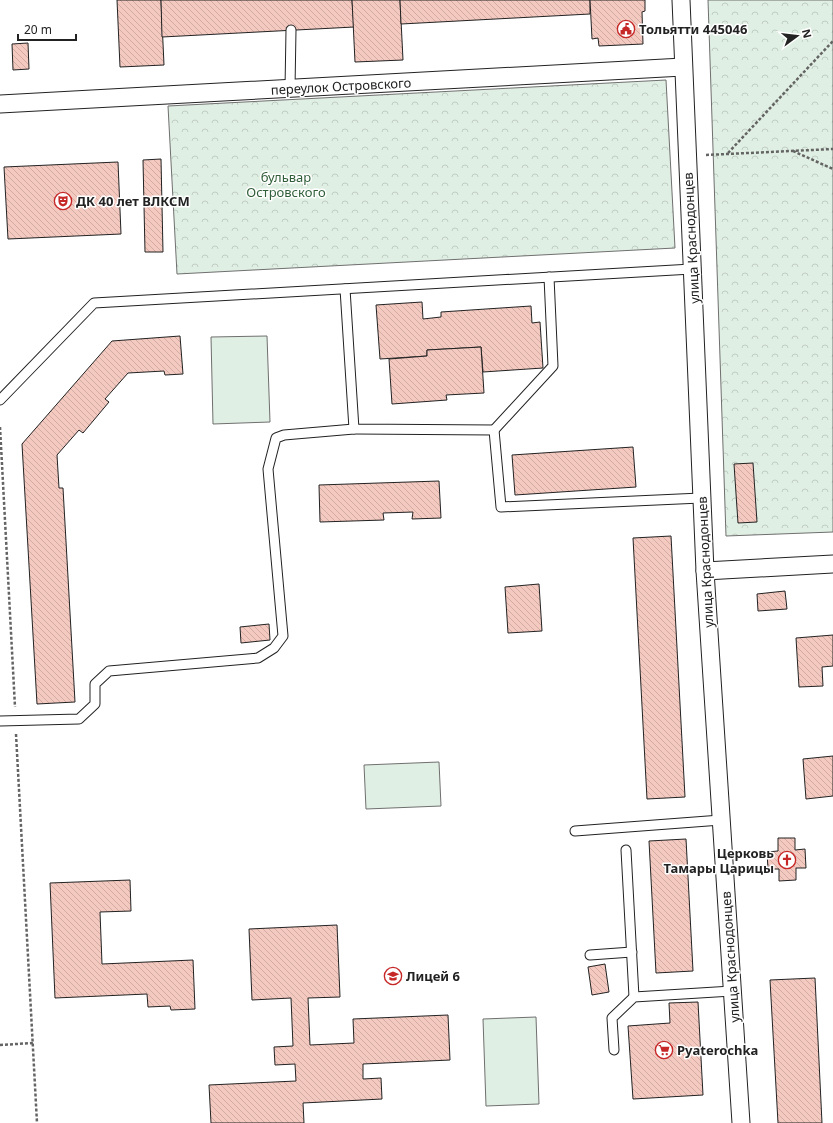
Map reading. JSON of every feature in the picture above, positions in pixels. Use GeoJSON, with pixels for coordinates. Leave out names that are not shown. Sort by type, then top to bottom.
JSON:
{"type":"FeatureCollection","features":[{"type":"Feature","properties":{"kind":"street","name":"улица Краснодонцев"},"geometry":{"type":"LineString","coordinates":[[681,0],[701,498],[741,1123]]}},
{"type":"Feature","properties":{"kind":"street","name":"переулок Островского"},"geometry":{"type":"LineString","coordinates":[[0,104],[683,67]]}},
{"type":"Feature","properties":{"kind":"street"},"geometry":{"type":"LineString","coordinates":[[705,571],[833,564]]}},
{"type":"Feature","properties":{"kind":"lane"},"geometry":{"type":"LineString","coordinates":[[290,88],[291,30]]}},
{"type":"Feature","properties":{"kind":"lane"},"geometry":{"type":"LineString","coordinates":[[0,400],[94,303],[692,269]]}},
{"type":"Feature","properties":{"kind":"lane"},"geometry":{"type":"LineString","coordinates":[[549,277],[553,366],[494,430],[500,506],[701,498]]}},
{"type":"Feature","properties":{"kind":"lane"},"geometry":{"type":"LineString","coordinates":[[345,289],[354,429]]}},
{"type":"Feature","properties":{"kind":"lane"},"geometry":{"type":"LineString","coordinates":[[0,721],[79,720],[95,704],[95,684],[109,671],[258,658],[274,648],[284,636],[268,469],[276,438],[284,434],[354,429],[494,430]]}},
{"type":"Feature","properties":{"kind":"lane"},"geometry":{"type":"LineString","coordinates":[[574,831],[721,820]]}},
{"type":"Feature","properties":{"kind":"lane"},"geometry":{"type":"LineString","coordinates":[[626,850],[634,997]]}},
{"type":"Feature","properties":{"kind":"lane"},"geometry":{"type":"LineString","coordinates":[[590,955],[632,952]]}},
{"type":"Feature","properties":{"kind":"lane"},"geometry":{"type":"LineString","coordinates":[[614,1050],[612,1018],[634,997],[732,991]]}},
{"type":"Feature","properties":{"kind":"path"},"geometry":{"type":"LineString","coordinates":[[833,41],[728,153],[833,149]]}},
{"type":"Feature","properties":{"kind":"path"},"geometry":{"type":"LineString","coordinates":[[792,150],[833,169]]}},
{"type":"Feature","properties":{"kind":"path"},"geometry":{"type":"LineString","coordinates":[[0,427],[38,1123]]}},
{"type":"Feature","properties":{"kind":"path"},"geometry":{"type":"LineString","coordinates":[[0,1045],[33,1043]]}},
{"type":"Feature","properties":{"kind":"green space"},"geometry":{"type":"Polygon","coordinates":[[[708,0],[833,0],[833,532],[726,536],[708,0]]]}},
{"type":"Feature","properties":{"kind":"green space","name":"бульвар Островского"},"geometry":{"type":"Polygon","coordinates":[[[666,80],[675,248],[177,274],[168,106],[666,80]]]}},
{"type":"Feature","properties":{"kind":"green space"},"geometry":{"type":"Polygon","coordinates":[[[267,336],[270,422],[213,424],[211,337],[267,336]]]}},
{"type":"Feature","properties":{"kind":"green space"},"geometry":{"type":"Polygon","coordinates":[[[439,762],[441,806],[366,809],[364,765],[439,762]]]}},
{"type":"Feature","properties":{"kind":"green space"},"geometry":{"type":"Polygon","coordinates":[[[536,1017],[539,1104],[486,1106],[483,1019],[536,1017]]]}},
{"type":"Feature","properties":{"kind":"building"},"geometry":{"type":"Polygon","coordinates":[[[117,0],[161,0],[164,65],[120,67],[117,0]]]}},
{"type":"Feature","properties":{"kind":"building"},"geometry":{"type":"Polygon","coordinates":[[[161,0],[352,0],[354,27],[162,37],[161,0]]]}},
{"type":"Feature","properties":{"kind":"building"},"geometry":{"type":"Polygon","coordinates":[[[352,0],[400,0],[403,60],[355,62],[352,0]]]}},
{"type":"Feature","properties":{"kind":"building"},"geometry":{"type":"Polygon","coordinates":[[[400,0],[590,0],[590,14],[401,24],[400,0]]]}},
{"type":"Feature","properties":{"kind":"building"},"geometry":{"type":"Polygon","coordinates":[[[590,0],[645,0],[645,11],[642,12],[643,44],[599,46],[598,38],[592,39],[590,0]]]}},
{"type":"Feature","properties":{"kind":"building"},"geometry":{"type":"Polygon","coordinates":[[[28,43],[29,69],[13,70],[12,44],[28,43]]]}},
{"type":"Feature","properties":{"kind":"building"},"geometry":{"type":"Polygon","coordinates":[[[161,159],[163,252],[145,252],[143,160],[161,159]]]}},
{"type":"Feature","properties":{"kind":"building","name":"ДК 40 лет ВЛКСМ"},"geometry":{"type":"Polygon","coordinates":[[[118,162],[121,234],[8,239],[4,167],[118,162]]]}},
{"type":"Feature","properties":{"kind":"building"},"geometry":{"type":"Polygon","coordinates":[[[422,302],[423,319],[441,317],[441,312],[531,306],[532,323],[540,322],[543,368],[483,372],[481,347],[427,350],[427,356],[380,359],[376,305],[422,302]]]}},
{"type":"Feature","properties":{"kind":"building"},"geometry":{"type":"Polygon","coordinates":[[[180,336],[183,374],[165,375],[164,371],[128,373],[105,399],[109,402],[83,433],[79,430],[57,455],[59,488],[63,488],[75,702],[37,704],[22,444],[112,341],[180,336]]]}},
{"type":"Feature","properties":{"kind":"building"},"geometry":{"type":"Polygon","coordinates":[[[481,347],[484,393],[446,395],[447,400],[392,404],[389,359],[427,356],[427,350],[481,347]]]}},
{"type":"Feature","properties":{"kind":"building"},"geometry":{"type":"Polygon","coordinates":[[[633,447],[636,487],[515,495],[512,455],[633,447]]]}},
{"type":"Feature","properties":{"kind":"building"},"geometry":{"type":"Polygon","coordinates":[[[753,463],[757,522],[738,523],[734,464],[753,463]]]}},
{"type":"Feature","properties":{"kind":"building"},"geometry":{"type":"Polygon","coordinates":[[[439,481],[441,518],[412,519],[413,512],[383,513],[384,520],[320,522],[319,485],[439,481]]]}},
{"type":"Feature","properties":{"kind":"building"},"geometry":{"type":"Polygon","coordinates":[[[671,536],[685,797],[647,799],[633,538],[671,536]]]}},
{"type":"Feature","properties":{"kind":"building"},"geometry":{"type":"Polygon","coordinates":[[[539,584],[542,631],[508,633],[505,587],[539,584]]]}},
{"type":"Feature","properties":{"kind":"building"},"geometry":{"type":"Polygon","coordinates":[[[785,591],[787,609],[758,611],[757,594],[785,591]]]}},
{"type":"Feature","properties":{"kind":"building"},"geometry":{"type":"Polygon","coordinates":[[[269,624],[270,640],[241,643],[240,627],[269,624]]]}},
{"type":"Feature","properties":{"kind":"building"},"geometry":{"type":"Polygon","coordinates":[[[833,635],[833,666],[822,667],[823,686],[799,687],[796,638],[833,635]]]}},
{"type":"Feature","properties":{"kind":"building"},"geometry":{"type":"Polygon","coordinates":[[[833,756],[833,796],[806,799],[803,759],[833,756]]]}},
{"type":"Feature","properties":{"kind":"building","name":"Церковь Тамары Царицы"},"geometry":{"type":"Polygon","coordinates":[[[778,838],[795,838],[795,850],[805,849],[806,868],[796,868],[796,880],[779,881],[779,869],[768,869],[767,852],[778,851],[778,838]]]}},
{"type":"Feature","properties":{"kind":"building"},"geometry":{"type":"Polygon","coordinates":[[[686,839],[693,971],[656,973],[649,841],[686,839]]]}},
{"type":"Feature","properties":{"kind":"building"},"geometry":{"type":"Polygon","coordinates":[[[130,880],[131,911],[100,912],[102,964],[193,960],[195,1009],[171,1010],[170,1006],[148,1007],[147,994],[55,998],[50,883],[130,880]]]}},
{"type":"Feature","properties":{"kind":"building"},"geometry":{"type":"Polygon","coordinates":[[[337,925],[340,997],[308,998],[310,1045],[354,1043],[353,1019],[448,1015],[450,1060],[363,1064],[363,1079],[381,1078],[382,1099],[303,1103],[304,1123],[211,1123],[209,1085],[296,1081],[295,1064],[275,1065],[274,1047],[293,1046],[291,998],[252,1000],[249,929],[337,925]]]}},
{"type":"Feature","properties":{"kind":"building"},"geometry":{"type":"Polygon","coordinates":[[[605,964],[609,992],[592,995],[588,967],[605,964]]]}},
{"type":"Feature","properties":{"kind":"building"},"geometry":{"type":"Polygon","coordinates":[[[815,978],[822,1123],[778,1123],[770,980],[815,978]]]}},
{"type":"Feature","properties":{"kind":"building"},"geometry":{"type":"Polygon","coordinates":[[[698,1002],[703,1095],[633,1099],[628,1026],[670,1023],[669,1003],[698,1002]]]}},
{"type":"Feature","properties":{"kind":"place","name":"Тольятти 445046"},"geometry":{"type":"Point","coordinates":[626,29]}},
{"type":"Feature","properties":{"kind":"place","name":"ДК 40 лет ВЛКСМ"},"geometry":{"type":"Point","coordinates":[63,201]}},
{"type":"Feature","properties":{"kind":"place","name":"Церковь Тамары Царицы"},"geometry":{"type":"Point","coordinates":[787,860]}},
{"type":"Feature","properties":{"kind":"place","name":"Лицей 6"},"geometry":{"type":"Point","coordinates":[393,976]}},
{"type":"Feature","properties":{"kind":"place","name":"Pyaterochka"},"geometry":{"type":"Point","coordinates":[664,1050]}}]}
